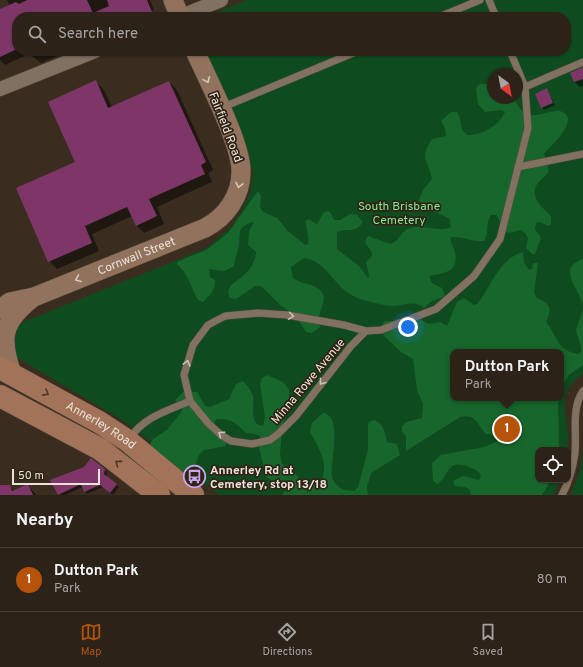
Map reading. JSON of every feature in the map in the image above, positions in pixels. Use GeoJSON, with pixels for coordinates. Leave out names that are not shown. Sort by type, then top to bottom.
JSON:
{"type":"FeatureCollection","features":[{"type":"Feature","properties":{"kind":"main road"},"geometry":{"type":"LineString","coordinates":[[173,0],[178,12]]}},
{"type":"Feature","properties":{"kind":"main road","name":"Fairfield Road"},"geometry":{"type":"LineString","coordinates":[[197,56],[233,140],[242,170],[238,192],[232,205]]}},
{"type":"Feature","properties":{"kind":"main road","name":"Cornwall Street"},"geometry":{"type":"LineString","coordinates":[[3,305],[34,297],[205,228],[219,219],[232,205]]}},
{"type":"Feature","properties":{"kind":"main road","name":"Cornwall Street"},"geometry":{"type":"LineString","coordinates":[[4,376],[3,347],[6,326],[21,307],[34,297]]}},
{"type":"Feature","properties":{"kind":"main road"},"geometry":{"type":"LineString","coordinates":[[4,376],[21,407]]}},
{"type":"Feature","properties":{"kind":"main road","name":"Annerley Road"},"geometry":{"type":"LineString","coordinates":[[4,376],[99,422],[128,441],[193,495]]}},
{"type":"Feature","properties":{"kind":"main road","name":"Annerley Road"},"geometry":{"type":"LineString","coordinates":[[0,396],[100,449],[148,492]]}},
{"type":"Feature","properties":{"kind":"street"},"geometry":{"type":"LineString","coordinates":[[192,12],[221,0]]}},
{"type":"Feature","properties":{"kind":"street"},"geometry":{"type":"LineString","coordinates":[[0,89],[82,56]]}},
{"type":"Feature","properties":{"kind":"street"},"geometry":{"type":"LineString","coordinates":[[148,492],[160,468]]}},
{"type":"Feature","properties":{"kind":"lane"},"geometry":{"type":"LineString","coordinates":[[452,12],[480,0]]}},
{"type":"Feature","properties":{"kind":"lane"},"geometry":{"type":"LineString","coordinates":[[489,0],[494,12]]}},
{"type":"Feature","properties":{"kind":"lane"},"geometry":{"type":"LineString","coordinates":[[220,108],[346,56]]}},
{"type":"Feature","properties":{"kind":"lane","name":"Minna Rowe Avenue"},"geometry":{"type":"LineString","coordinates":[[366,331],[351,346],[296,416],[270,440],[252,444],[231,440],[221,435],[208,423],[190,401],[184,375],[193,345],[208,326],[225,316],[258,312],[287,315],[344,325],[366,331],[389,327],[436,309],[474,276],[500,239],[528,128],[525,87],[512,56]]}},
{"type":"Feature","properties":{"kind":"lane"},"geometry":{"type":"LineString","coordinates":[[525,87],[583,62]]}},
{"type":"Feature","properties":{"kind":"lane"},"geometry":{"type":"LineString","coordinates":[[518,167],[583,154]]}},
{"type":"Feature","properties":{"kind":"lane"},"geometry":{"type":"LineString","coordinates":[[562,495],[572,470],[577,404],[583,391]]}},
{"type":"Feature","properties":{"kind":"lane"},"geometry":{"type":"LineString","coordinates":[[128,441],[134,432],[149,418],[190,401]]}},
{"type":"Feature","properties":{"kind":"green space","name":"South Brisbane Cemetery"},"geometry":{"type":"Polygon","coordinates":[[[247,0],[583,0],[583,374],[571,385],[566,396],[565,409],[568,427],[567,447],[535,447],[535,483],[559,483],[554,495],[220,495],[122,420],[16,357],[12,330],[23,322],[207,248],[232,226],[242,210],[250,193],[253,173],[250,161],[206,56],[571,56],[571,12],[217,12],[247,0]]]}},
{"type":"Feature","properties":{"kind":"green space"},"geometry":{"type":"Polygon","coordinates":[[[480,84],[487,84],[487,104],[517,104],[525,113],[531,115],[559,111],[566,114],[568,119],[564,131],[544,153],[549,171],[535,188],[535,197],[540,205],[551,216],[551,224],[549,226],[539,222],[536,223],[535,229],[541,238],[535,254],[532,254],[526,248],[528,238],[525,233],[520,230],[510,233],[505,231],[496,215],[491,215],[488,221],[487,234],[484,241],[451,237],[451,242],[456,257],[453,267],[441,274],[429,276],[432,283],[442,288],[445,296],[432,301],[424,308],[417,304],[391,306],[354,296],[344,290],[318,263],[304,258],[291,267],[293,278],[317,288],[324,297],[319,318],[320,327],[312,333],[306,332],[294,314],[280,305],[261,286],[255,286],[236,299],[230,298],[228,293],[231,286],[247,272],[256,255],[256,252],[248,245],[249,231],[254,222],[244,226],[241,229],[234,266],[224,271],[209,269],[210,277],[215,280],[214,287],[212,292],[203,302],[198,300],[187,276],[177,262],[208,249],[228,233],[258,191],[261,196],[260,207],[263,212],[277,218],[288,231],[305,245],[308,244],[306,220],[309,219],[316,224],[323,213],[327,211],[330,212],[334,220],[340,220],[350,214],[357,215],[363,222],[360,226],[353,230],[337,232],[337,249],[359,266],[368,278],[369,276],[366,262],[372,256],[372,253],[365,242],[368,236],[391,244],[410,228],[421,227],[446,229],[451,227],[450,219],[425,207],[419,200],[423,190],[432,179],[425,155],[432,139],[446,136],[445,128],[441,121],[451,112],[457,112],[464,133],[467,135],[473,135],[489,129],[499,122],[505,112],[501,110],[485,112],[478,104],[476,88],[480,84]]]}},
{"type":"Feature","properties":{"kind":"green space"},"geometry":{"type":"Polygon","coordinates":[[[523,252],[524,263],[529,270],[532,269],[533,263],[538,263],[534,293],[537,298],[545,302],[549,307],[546,322],[562,347],[566,350],[579,354],[581,352],[581,347],[576,330],[583,310],[583,365],[569,375],[564,382],[564,349],[450,349],[450,401],[558,401],[559,447],[535,447],[535,483],[549,483],[542,495],[471,495],[470,490],[465,487],[455,486],[453,481],[463,476],[479,480],[481,475],[477,471],[462,465],[453,466],[438,484],[433,481],[432,463],[441,455],[484,447],[498,441],[491,434],[486,434],[476,420],[465,416],[460,417],[406,451],[406,436],[402,432],[402,426],[406,422],[422,418],[423,404],[417,390],[413,359],[401,352],[378,330],[385,321],[421,320],[429,324],[440,322],[447,326],[457,302],[464,298],[474,305],[477,304],[496,274],[507,261],[523,252]]]}},
{"type":"Feature","properties":{"kind":"green space"},"geometry":{"type":"Polygon","coordinates":[[[583,259],[583,304],[570,273],[571,267],[583,259]]]}},
{"type":"Feature","properties":{"kind":"green space"},"geometry":{"type":"Polygon","coordinates":[[[267,375],[283,382],[289,390],[289,403],[282,427],[280,455],[282,464],[304,481],[321,481],[323,475],[324,462],[310,432],[312,423],[323,413],[329,416],[333,422],[334,441],[332,477],[340,488],[354,491],[358,487],[368,450],[369,422],[375,420],[380,424],[385,432],[387,442],[397,444],[400,455],[371,473],[367,487],[368,495],[282,495],[287,489],[266,477],[259,447],[260,436],[246,433],[237,424],[222,419],[217,419],[213,424],[226,443],[226,446],[204,450],[199,455],[195,468],[185,474],[152,452],[150,444],[153,439],[167,430],[182,411],[183,408],[175,400],[183,392],[197,392],[205,406],[210,407],[229,399],[236,384],[242,381],[249,387],[253,396],[253,414],[255,422],[258,425],[263,426],[265,418],[260,384],[262,378],[267,375]]]}},
{"type":"Feature","properties":{"kind":"green space"},"geometry":{"type":"Polygon","coordinates":[[[583,447],[583,495],[571,495],[581,467],[583,447]]]}},
{"type":"Feature","properties":{"kind":"building"},"geometry":{"type":"Polygon","coordinates":[[[27,0],[87,0],[93,12],[12,12],[12,51],[0,57],[0,9],[16,2],[19,4],[27,0]]]}},
{"type":"Feature","properties":{"kind":"building"},"geometry":{"type":"Polygon","coordinates":[[[107,0],[147,0],[152,12],[95,12],[109,6],[107,0]]]}},
{"type":"Feature","properties":{"kind":"building"},"geometry":{"type":"Polygon","coordinates":[[[583,67],[583,79],[574,82],[570,73],[583,67]]]}},
{"type":"Feature","properties":{"kind":"building"},"geometry":{"type":"Polygon","coordinates":[[[96,80],[108,108],[169,81],[206,162],[201,165],[205,174],[149,199],[157,216],[136,226],[127,207],[85,226],[92,243],[48,262],[16,188],[75,162],[48,102],[96,80]]]}},
{"type":"Feature","properties":{"kind":"building"},"geometry":{"type":"Polygon","coordinates":[[[547,88],[553,103],[541,108],[535,94],[547,88]]]}},
{"type":"Feature","properties":{"kind":"building"},"geometry":{"type":"Polygon","coordinates":[[[91,458],[105,469],[104,474],[117,484],[110,493],[100,485],[84,492],[81,484],[58,495],[50,480],[84,467],[91,458]]]}},
{"type":"Feature","properties":{"kind":"building"},"geometry":{"type":"Polygon","coordinates":[[[28,484],[33,495],[0,495],[0,485],[10,485],[12,491],[28,484]]]}},
{"type":"Feature","properties":{"kind":"place","name":"Dutton Park"},"geometry":{"type":"Point","coordinates":[507,429]}},
{"type":"Feature","properties":{"kind":"place","name":"Annerley Rd at Cemetery, stop 13/18"},"geometry":{"type":"Point","coordinates":[194,477]}}]}
